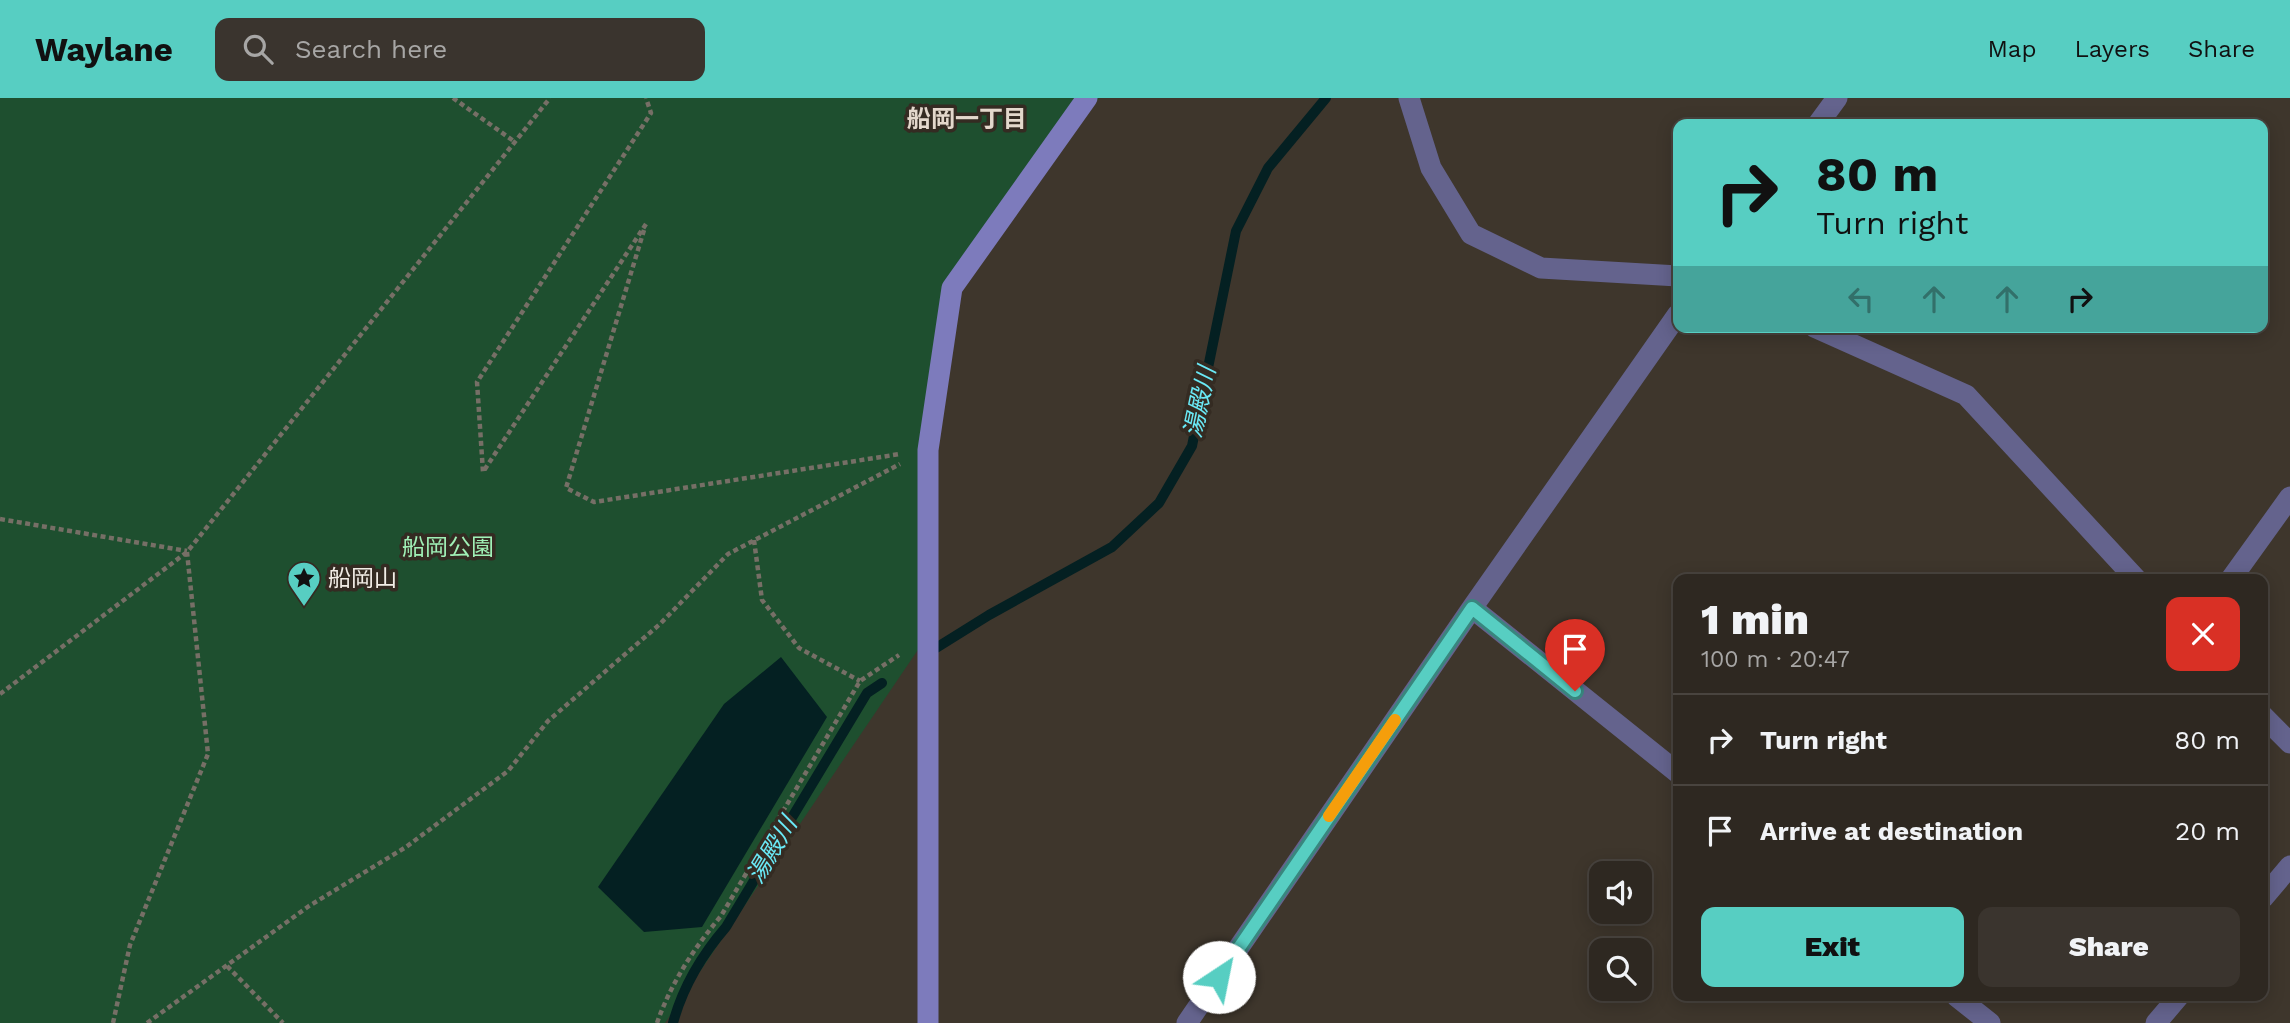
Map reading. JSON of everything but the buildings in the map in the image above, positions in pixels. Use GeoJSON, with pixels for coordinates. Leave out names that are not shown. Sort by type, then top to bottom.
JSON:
{"type":"FeatureCollection","features":[{"type":"Feature","properties":{"kind":"street"},"geometry":{"type":"LineString","coordinates":[[928,1023],[928,450],[952,288],[1087,98]]}},
{"type":"Feature","properties":{"kind":"street"},"geometry":{"type":"LineString","coordinates":[[1409,98],[1431,168],[1471,234],[1541,268],[1673,276]]}},
{"type":"Feature","properties":{"kind":"street"},"geometry":{"type":"LineString","coordinates":[[1822,119],[1837,98]]}},
{"type":"Feature","properties":{"kind":"street"},"geometry":{"type":"LineString","coordinates":[[1187,1023],[1673,321]]}},
{"type":"Feature","properties":{"kind":"street"},"geometry":{"type":"LineString","coordinates":[[1827,333],[1966,395],[2131,574]]}},
{"type":"Feature","properties":{"kind":"street"},"geometry":{"type":"LineString","coordinates":[[2235,574],[2290,497]]}},
{"type":"Feature","properties":{"kind":"street"},"geometry":{"type":"LineString","coordinates":[[1472,608],[1673,769]]}},
{"type":"Feature","properties":{"kind":"street"},"geometry":{"type":"LineString","coordinates":[[2268,721],[2290,743]]}},
{"type":"Feature","properties":{"kind":"street"},"geometry":{"type":"LineString","coordinates":[[2268,892],[2290,866]]}},
{"type":"Feature","properties":{"kind":"street"},"geometry":{"type":"LineString","coordinates":[[1962,1001],[1990,1023]]}},
{"type":"Feature","properties":{"kind":"street"},"geometry":{"type":"LineString","coordinates":[[2155,1023],[2175,1001]]}},
{"type":"Feature","properties":{"kind":"path"},"geometry":{"type":"LineString","coordinates":[[453,98],[515,142]]}},
{"type":"Feature","properties":{"kind":"path"},"geometry":{"type":"LineString","coordinates":[[0,694],[187,552],[550,98]]}},
{"type":"Feature","properties":{"kind":"path"},"geometry":{"type":"LineString","coordinates":[[646,98],[651,113],[477,382],[482,472],[646,224],[566,488],[594,502],[928,450]]}},
{"type":"Feature","properties":{"kind":"path"},"geometry":{"type":"LineString","coordinates":[[147,1023],[309,906],[406,847],[509,771],[548,721],[660,624],[728,554],[928,450]]}},
{"type":"Feature","properties":{"kind":"path"},"geometry":{"type":"LineString","coordinates":[[0,519],[187,552]]}},
{"type":"Feature","properties":{"kind":"path"},"geometry":{"type":"LineString","coordinates":[[754,540],[762,600],[799,648],[860,681]]}},
{"type":"Feature","properties":{"kind":"path"},"geometry":{"type":"LineString","coordinates":[[113,1023],[130,945],[208,754],[187,552]]}},
{"type":"Feature","properties":{"kind":"path"},"geometry":{"type":"LineString","coordinates":[[657,1023],[664,1002],[696,945],[721,916],[860,681],[928,635]]}},
{"type":"Feature","properties":{"kind":"path"},"geometry":{"type":"LineString","coordinates":[[227,966],[284,1023]]}},
{"type":"Feature","properties":{"kind":"green space","name":"船岡公園"},"geometry":{"type":"Polygon","coordinates":[[[0,98],[1099,98],[952,288],[928,450],[928,635],[665,1023],[0,1023],[0,98]]]}},
{"type":"Feature","properties":{"kind":"water"},"geometry":{"type":"Polygon","coordinates":[[[781,657],[827,717],[702,927],[644,932],[598,887],[724,704],[781,657]]]}},
{"type":"Feature","properties":{"kind":"waterway","name":"湯殿川"},"geometry":{"type":"LineString","coordinates":[[936,648],[989,615],[1112,547],[1159,503],[1192,446],[1236,231],[1268,168],[1326,98]]}},
{"type":"Feature","properties":{"kind":"waterway","name":"湯殿川"},"geometry":{"type":"LineString","coordinates":[[673,1023],[682,996],[701,960],[726,927],[867,693],[882,683]]}},
{"type":"Feature","properties":{"kind":"slow traffic"},"geometry":{"type":"LineString","coordinates":[[1329,816],[1395,720]]}},
{"type":"Feature","properties":{"kind":"place","name":"船岡山"},"geometry":{"type":"Point","coordinates":[304,608]}},
{"type":"Feature","properties":{"kind":"district","name":"船岡一丁目"},"geometry":{"type":"Point","coordinates":[967,119]}},
{"type":"Feature","properties":{"kind":"route"},"geometry":{"type":"LineString","coordinates":[[1219,977],[1472,608],[1575,691]]}}]}
